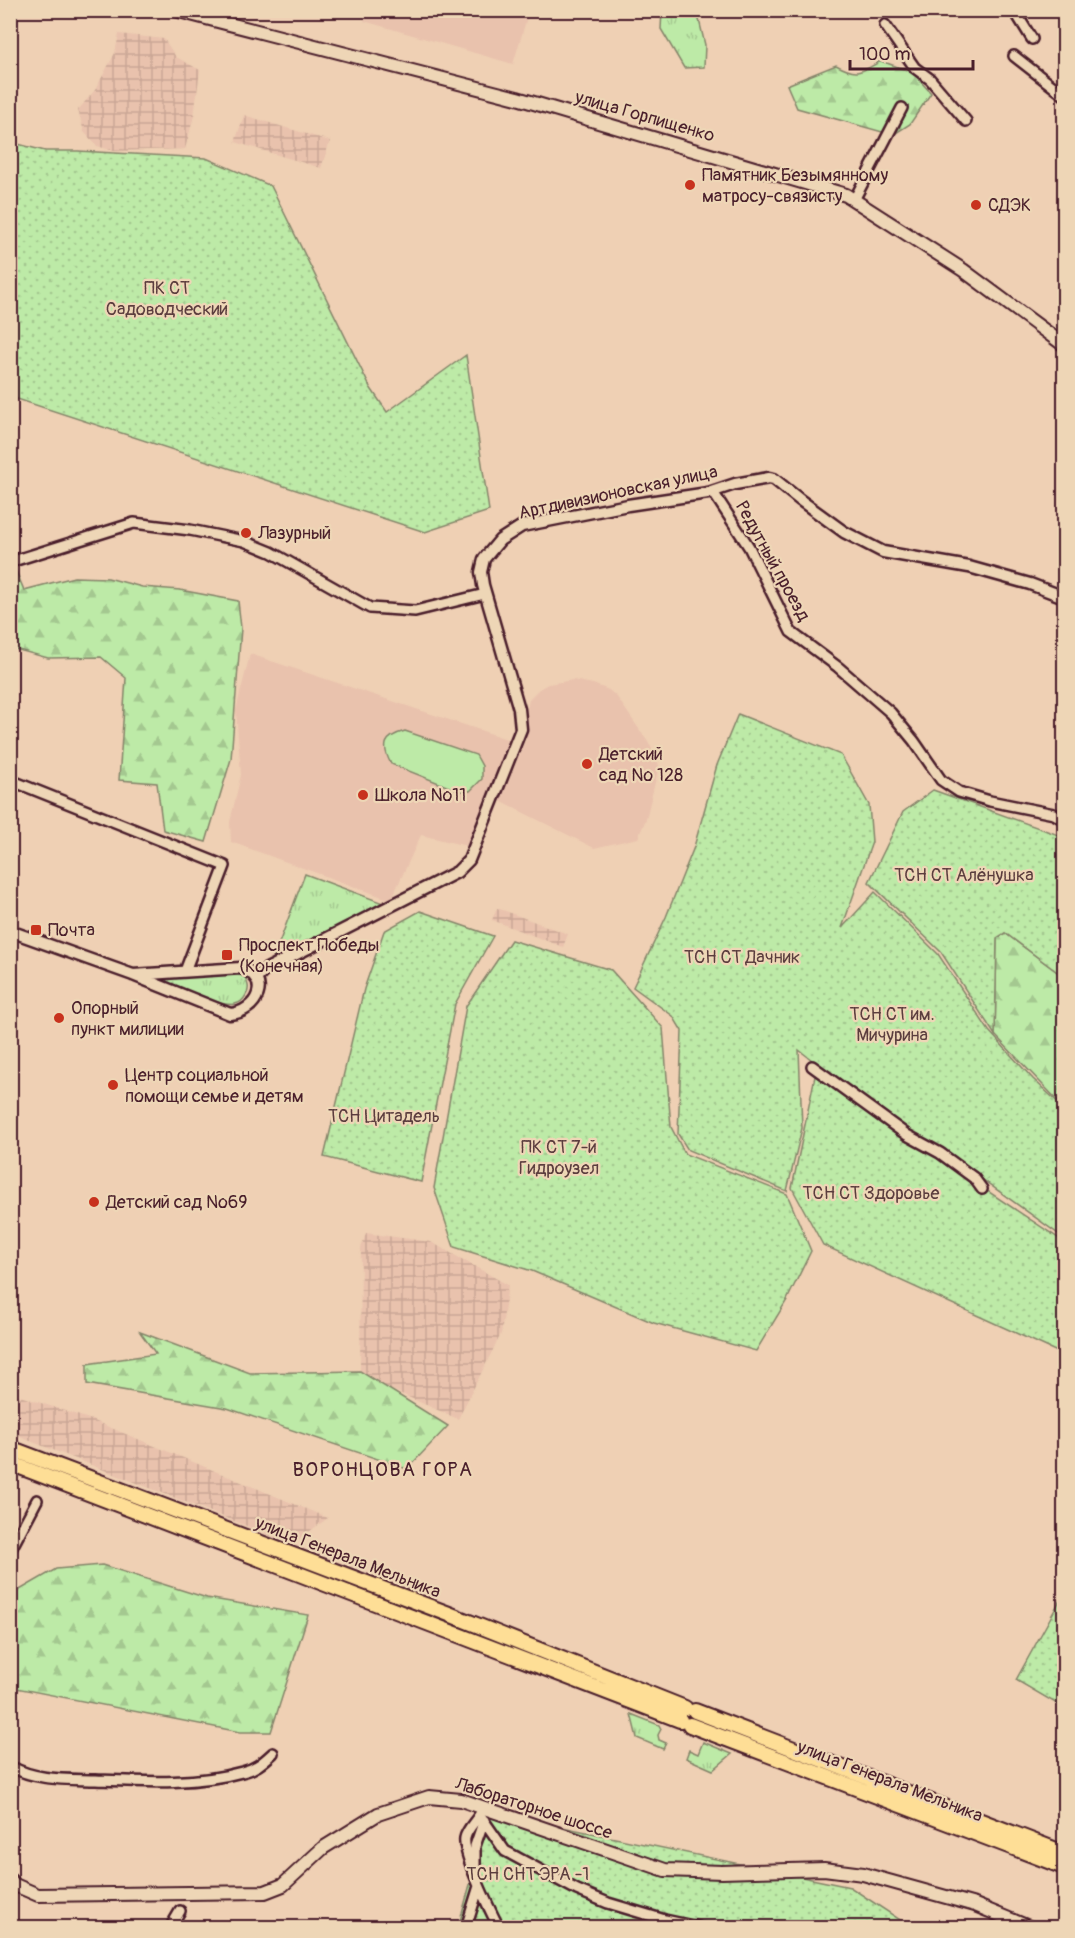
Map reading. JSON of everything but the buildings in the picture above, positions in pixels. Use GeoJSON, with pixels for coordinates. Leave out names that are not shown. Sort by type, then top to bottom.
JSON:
{"type":"FeatureCollection","features":[{"type":"Feature","properties":{"kind":"main road","name":"улица Горпищенко"},"geometry":{"type":"LineString","coordinates":[[175,10],[517,98],[846,195],[963,270],[1065,345]]}},
{"type":"Feature","properties":{"kind":"main road","name":"улица Генерала Мельника"},"geometry":{"type":"LineString","coordinates":[[10,1448],[325,1568],[1065,1868]]}},
{"type":"Feature","properties":{"kind":"main road","name":"улица Генерала Мельника"},"geometry":{"type":"LineString","coordinates":[[10,1463],[320,1581],[1065,1853]]}},
{"type":"Feature","properties":{"kind":"main road"},"geometry":{"type":"LineString","coordinates":[[320,1581],[325,1568]]}},
{"type":"Feature","properties":{"kind":"main road","name":"Лабораторное шоссе"},"geometry":{"type":"LineString","coordinates":[[10,1880],[15,1885],[38,1895],[265,1892],[284,1885],[323,1848],[378,1815],[429,1797],[447,1797],[482,1814],[665,1870],[722,1872],[824,1869],[863,1874],[975,1905],[1031,1928]]}},
{"type":"Feature","properties":{"kind":"street"},"geometry":{"type":"LineString","coordinates":[[1014,10],[1032,39]]}},
{"type":"Feature","properties":{"kind":"street"},"geometry":{"type":"LineString","coordinates":[[885,25],[915,68],[930,79],[966,121]]}},
{"type":"Feature","properties":{"kind":"street"},"geometry":{"type":"LineString","coordinates":[[1014,56],[1065,95]]}},
{"type":"Feature","properties":{"kind":"street"},"geometry":{"type":"LineString","coordinates":[[854,200],[902,108]]}},
{"type":"Feature","properties":{"kind":"street","name":"Артдивизионовская улица"},"geometry":{"type":"LineString","coordinates":[[485,594],[481,572],[484,559],[500,540],[522,526],[573,515],[714,492],[735,484],[760,479],[774,479],[844,532],[883,552],[969,567],[1030,584],[1065,597]]}},
{"type":"Feature","properties":{"kind":"street","name":"Редутный проезд"},"geometry":{"type":"LineString","coordinates":[[714,492],[749,547],[791,632],[838,667],[891,713],[941,780],[959,792],[1054,814],[1065,820]]}},
{"type":"Feature","properties":{"kind":"street"},"geometry":{"type":"LineString","coordinates":[[10,562],[134,523],[190,530],[244,541],[271,552],[370,608],[416,611],[485,594],[519,709],[520,729],[469,860],[457,872],[265,970],[257,978]]}},
{"type":"Feature","properties":{"kind":"street"},"geometry":{"type":"LineString","coordinates":[[10,780],[225,866],[185,970]]}},
{"type":"Feature","properties":{"kind":"street"},"geometry":{"type":"LineString","coordinates":[[10,931],[133,975],[230,1014],[242,1012],[254,1001],[259,989],[257,978],[242,968],[133,975]]}},
{"type":"Feature","properties":{"kind":"street"},"geometry":{"type":"LineString","coordinates":[[812,1066],[907,1135],[940,1153],[974,1178],[982,1189]]}},
{"type":"Feature","properties":{"kind":"street"},"geometry":{"type":"LineString","coordinates":[[10,1551],[37,1500]]}},
{"type":"Feature","properties":{"kind":"street"},"geometry":{"type":"LineString","coordinates":[[10,1766],[42,1778],[158,1783],[244,1772],[260,1766],[273,1753]]}},
{"type":"Feature","properties":{"kind":"street"},"geometry":{"type":"LineString","coordinates":[[499,1928],[479,1886],[465,1844],[465,1837],[482,1814],[505,1851],[577,1890],[608,1903],[702,1928]]}},
{"type":"Feature","properties":{"kind":"street"},"geometry":{"type":"LineString","coordinates":[[466,1928],[479,1886]]}},
{"type":"Feature","properties":{"kind":"street"},"geometry":{"type":"LineString","coordinates":[[170,1928],[180,1911]]}},
{"type":"Feature","properties":{"kind":"shaded area"},"geometry":{"type":"Polygon","coordinates":[[[367,10],[529,11],[513,64],[364,21],[367,10]]]}},
{"type":"Feature","properties":{"kind":"shaded area"},"geometry":{"type":"Polygon","coordinates":[[[119,34],[164,39],[176,57],[200,70],[194,116],[185,149],[114,151],[97,146],[84,132],[78,110],[95,90],[115,53],[119,34]]]}},
{"type":"Feature","properties":{"kind":"shaded area"},"geometry":{"type":"Polygon","coordinates":[[[244,115],[330,141],[321,168],[235,142],[244,115]]]}},
{"type":"Feature","properties":{"kind":"shaded area","name":"Школа №11"},"geometry":{"type":"Polygon","coordinates":[[[250,654],[510,740],[471,847],[421,835],[391,900],[231,842],[230,822],[241,775],[236,710],[250,654]]]}},
{"type":"Feature","properties":{"kind":"shaded area","name":"Детский сад № 128"},"geometry":{"type":"Polygon","coordinates":[[[573,680],[609,690],[617,697],[650,745],[658,762],[659,766],[646,819],[638,838],[594,848],[500,801],[526,739],[525,721],[529,699],[548,684],[573,680]]]}},
{"type":"Feature","properties":{"kind":"shaded area"},"geometry":{"type":"Polygon","coordinates":[[[497,908],[568,934],[563,947],[492,920],[497,908]]]}},
{"type":"Feature","properties":{"kind":"shaded area"},"geometry":{"type":"Polygon","coordinates":[[[366,1233],[431,1242],[508,1285],[501,1334],[458,1419],[390,1389],[360,1371],[361,1248],[366,1233]]]}},
{"type":"Feature","properties":{"kind":"shaded area"},"geometry":{"type":"Polygon","coordinates":[[[11,1393],[92,1420],[328,1518],[292,1544],[20,1437],[11,1436],[11,1393]]]}},
{"type":"Feature","properties":{"kind":"green space"},"geometry":{"type":"Polygon","coordinates":[[[662,11],[697,11],[705,45],[704,67],[684,68],[661,29],[662,11]]]}},
{"type":"Feature","properties":{"kind":"green space"},"geometry":{"type":"Polygon","coordinates":[[[881,61],[912,72],[931,93],[910,124],[893,135],[797,108],[787,85],[836,65],[859,72],[881,61]]]}},
{"type":"Feature","properties":{"kind":"green space","name":"ПК СТ Садоводческий"},"geometry":{"type":"Polygon","coordinates":[[[10,142],[45,151],[206,158],[271,186],[370,387],[387,412],[466,355],[489,511],[425,532],[11,397],[10,142]]]}},
{"type":"Feature","properties":{"kind":"green space"},"geometry":{"type":"Polygon","coordinates":[[[16,571],[24,590],[74,577],[108,578],[142,587],[180,590],[238,601],[241,628],[231,759],[206,842],[163,830],[157,783],[119,780],[126,678],[101,657],[48,658],[11,648],[11,573],[16,571]]]}},
{"type":"Feature","properties":{"kind":"green space","name":"ТСН СТ Дачник"},"geometry":{"type":"Polygon","coordinates":[[[738,714],[841,755],[869,805],[872,842],[842,928],[875,892],[938,954],[989,1031],[1033,1079],[1064,1108],[1064,1238],[943,1151],[872,1106],[799,1050],[802,1128],[787,1191],[688,1150],[678,1134],[682,1031],[673,1016],[633,987],[666,917],[694,847],[717,765],[738,714]]]}},
{"type":"Feature","properties":{"kind":"green space"},"geometry":{"type":"Polygon","coordinates":[[[405,731],[476,755],[482,766],[482,779],[470,791],[459,791],[391,764],[386,752],[386,743],[393,736],[405,731]]]}},
{"type":"Feature","properties":{"kind":"green space","name":"ТСН СТ Алёнушка"},"geometry":{"type":"Polygon","coordinates":[[[933,790],[1064,837],[1064,977],[1005,933],[997,938],[995,1035],[941,952],[869,882],[903,812],[933,790]]]}},
{"type":"Feature","properties":{"kind":"green space"},"geometry":{"type":"Polygon","coordinates":[[[305,874],[383,903],[272,962],[305,874]]]}},
{"type":"Feature","properties":{"kind":"green space","name":"ТСН Цитадель"},"geometry":{"type":"Polygon","coordinates":[[[420,911],[493,936],[455,1004],[421,1182],[324,1157],[364,989],[384,931],[420,911]]]}},
{"type":"Feature","properties":{"kind":"green space"},"geometry":{"type":"Polygon","coordinates":[[[1005,933],[1064,977],[1064,1107],[995,1035],[997,938],[1005,933]]]}},
{"type":"Feature","properties":{"kind":"green space","name":"ПК СТ 7-й Гидроузел"},"geometry":{"type":"Polygon","coordinates":[[[511,940],[611,970],[663,1028],[671,1127],[685,1154],[787,1194],[811,1251],[787,1300],[756,1351],[654,1323],[532,1271],[454,1247],[434,1188],[466,1006],[511,940]]]}},
{"type":"Feature","properties":{"kind":"green space"},"geometry":{"type":"Polygon","coordinates":[[[232,972],[245,977],[248,986],[244,998],[235,1004],[220,1003],[199,997],[162,983],[161,980],[161,978],[232,972]]]}},
{"type":"Feature","properties":{"kind":"green space","name":"ТСН СТ Здоровье"},"geometry":{"type":"Polygon","coordinates":[[[815,1076],[1064,1242],[1064,1355],[823,1245],[792,1188],[815,1076]]]}},
{"type":"Feature","properties":{"kind":"green space"},"geometry":{"type":"Polygon","coordinates":[[[140,1332],[250,1373],[360,1371],[448,1426],[407,1469],[227,1408],[87,1384],[87,1364],[156,1354],[140,1332]]]}},
{"type":"Feature","properties":{"kind":"green space"},"geometry":{"type":"Polygon","coordinates":[[[102,1565],[207,1598],[308,1615],[271,1732],[240,1732],[11,1687],[11,1595],[56,1569],[102,1565]]]}},
{"type":"Feature","properties":{"kind":"green space"},"geometry":{"type":"Polygon","coordinates":[[[1064,1593],[1064,1708],[1016,1680],[1064,1593]]]}},
{"type":"Feature","properties":{"kind":"green space"},"geometry":{"type":"Polygon","coordinates":[[[631,1714],[659,1725],[661,1729],[658,1735],[659,1740],[666,1743],[663,1749],[637,1738],[631,1714]]]}},
{"type":"Feature","properties":{"kind":"green space"},"geometry":{"type":"Polygon","coordinates":[[[703,1742],[732,1754],[713,1770],[686,1758],[689,1750],[698,1754],[703,1742]]]}},
{"type":"Feature","properties":{"kind":"green space","name":"ТСН СНТ ЭРА -1"},"geometry":{"type":"Polygon","coordinates":[[[490,1812],[850,1887],[911,1927],[458,1928],[490,1812]]]}},
{"type":"Feature","properties":{"kind":"place","name":"Памятник Безымянному матросу-связисту"},"geometry":{"type":"Point","coordinates":[690,185]}},
{"type":"Feature","properties":{"kind":"place","name":"СДЭК"},"geometry":{"type":"Point","coordinates":[976,205]}},
{"type":"Feature","properties":{"kind":"place","name":"Лазурный"},"geometry":{"type":"Point","coordinates":[246,533]}},
{"type":"Feature","properties":{"kind":"place","name":"Детский сад № 128"},"geometry":{"type":"Point","coordinates":[587,764]}},
{"type":"Feature","properties":{"kind":"place","name":"Школа №11"},"geometry":{"type":"Point","coordinates":[363,795]}},
{"type":"Feature","properties":{"kind":"place","name":"Почта"},"geometry":{"type":"Point","coordinates":[36,930]}},
{"type":"Feature","properties":{"kind":"place","name":"Проспект Победы (Конечная)"},"geometry":{"type":"Point","coordinates":[227,955]}},
{"type":"Feature","properties":{"kind":"place","name":"Опорный пункт милиции"},"geometry":{"type":"Point","coordinates":[59,1018]}},
{"type":"Feature","properties":{"kind":"place","name":"Центр социальной помощи семье и детям"},"geometry":{"type":"Point","coordinates":[113,1085]}},
{"type":"Feature","properties":{"kind":"place","name":"Детский сад №69"},"geometry":{"type":"Point","coordinates":[94,1202]}},
{"type":"Feature","properties":{"kind":"district","name":"ВОРОНЦОВА ГОРА"},"geometry":{"type":"Point","coordinates":[383,1469]}},
{"type":"Feature","properties":{"kind":"park label","name":"ТСН СТ им. Мичурина"},"geometry":{"type":"Point","coordinates":[892,1024]}}]}
